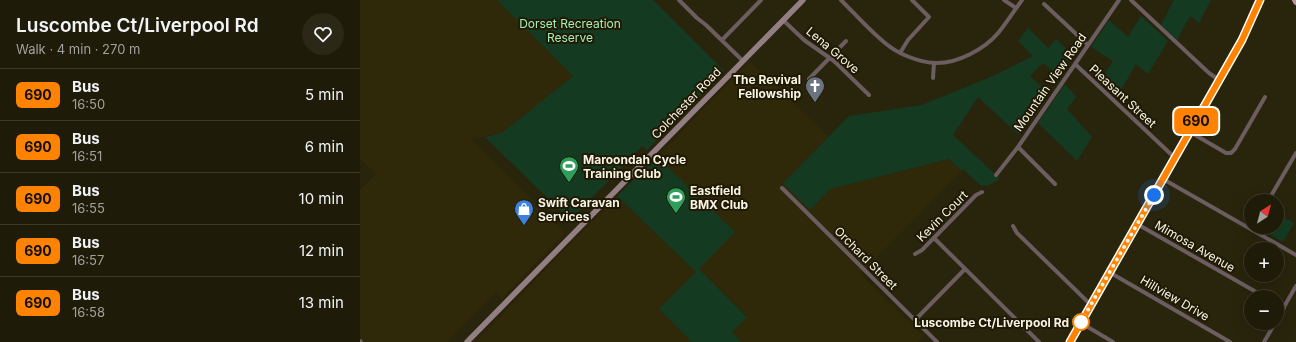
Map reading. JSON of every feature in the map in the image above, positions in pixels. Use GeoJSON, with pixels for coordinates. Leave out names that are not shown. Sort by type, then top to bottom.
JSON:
{"type":"FeatureCollection","features":[{"type":"Feature","properties":{"kind":"main road","name":"Colchester Road"},"geometry":{"type":"LineString","coordinates":[[471,341],[721,84],[742,60],[803,0]]}},
{"type":"Feature","properties":{"kind":"main road"},"geometry":{"type":"LineString","coordinates":[[1253,15],[1256,0]]}},
{"type":"Feature","properties":{"kind":"main road"},"geometry":{"type":"LineString","coordinates":[[1070,342],[1242,40],[1260,0]]}},
{"type":"Feature","properties":{"kind":"street"},"geometry":{"type":"LineString","coordinates":[[679,0],[742,60]]}},
{"type":"Feature","properties":{"kind":"street"},"geometry":{"type":"LineString","coordinates":[[722,40],[761,0]]}},
{"type":"Feature","properties":{"kind":"street"},"geometry":{"type":"LineString","coordinates":[[841,0],[885,43],[900,53],[934,63],[957,59],[971,54],[981,48],[999,32],[1022,0]]}},
{"type":"Feature","properties":{"kind":"street"},"geometry":{"type":"LineString","coordinates":[[912,0],[929,18]]}},
{"type":"Feature","properties":{"kind":"street"},"geometry":{"type":"LineString","coordinates":[[1004,0],[1016,8]]}},
{"type":"Feature","properties":{"kind":"street","name":"Mountain View Road"},"geometry":{"type":"LineString","coordinates":[[996,175],[1018,147],[1119,0]]}},
{"type":"Feature","properties":{"kind":"street"},"geometry":{"type":"LineString","coordinates":[[1131,0],[1209,73],[1219,80]]}},
{"type":"Feature","properties":{"kind":"street"},"geometry":{"type":"LineString","coordinates":[[1044,4],[1088,45]]}},
{"type":"Feature","properties":{"kind":"street"},"geometry":{"type":"LineString","coordinates":[[900,53],[908,40],[933,13]]}},
{"type":"Feature","properties":{"kind":"street","name":"Lena Grove"},"geometry":{"type":"LineString","coordinates":[[783,20],[804,40],[830,58],[869,95]]}},
{"type":"Feature","properties":{"kind":"street"},"geometry":{"type":"LineString","coordinates":[[809,80],[846,41]]}},
{"type":"Feature","properties":{"kind":"street"},"geometry":{"type":"LineString","coordinates":[[933,78],[934,63]]}},
{"type":"Feature","properties":{"kind":"street","name":"Pleasant Street"},"geometry":{"type":"LineString","coordinates":[[1075,64],[1175,158]]}},
{"type":"Feature","properties":{"kind":"street"},"geometry":{"type":"LineString","coordinates":[[1190,132],[1226,153],[1231,153],[1235,149],[1265,97]]}},
{"type":"Feature","properties":{"kind":"street"},"geometry":{"type":"LineString","coordinates":[[1018,147],[1055,184]]}},
{"type":"Feature","properties":{"kind":"street"},"geometry":{"type":"LineString","coordinates":[[1272,194],[1296,153]]}},
{"type":"Feature","properties":{"kind":"street"},"geometry":{"type":"LineString","coordinates":[[1163,179],[1244,223]]}},
{"type":"Feature","properties":{"kind":"street","name":"Orchard Street"},"geometry":{"type":"LineString","coordinates":[[782,188],[937,342]]}},
{"type":"Feature","properties":{"kind":"street","name":"Kevin Court"},"geometry":{"type":"LineString","coordinates":[[915,254],[922,250],[976,195],[982,192]]}},
{"type":"Feature","properties":{"kind":"street","name":"Mimosa Avenue"},"geometry":{"type":"LineString","coordinates":[[1137,224],[1253,290]]}},
{"type":"Feature","properties":{"kind":"street"},"geometry":{"type":"LineString","coordinates":[[1013,226],[1017,233],[1091,305]]}},
{"type":"Feature","properties":{"kind":"street"},"geometry":{"type":"LineString","coordinates":[[1263,234],[1296,255]]}},
{"type":"Feature","properties":{"kind":"street"},"geometry":{"type":"LineString","coordinates":[[934,238],[1039,342]]}},
{"type":"Feature","properties":{"kind":"street"},"geometry":{"type":"LineString","coordinates":[[918,317],[965,269]]}},
{"type":"Feature","properties":{"kind":"street","name":"Hillview Drive"},"geometry":{"type":"LineString","coordinates":[[1109,272],[1230,342]]}},
{"type":"Feature","properties":{"kind":"street"},"geometry":{"type":"LineString","coordinates":[[1284,308],[1296,286]]}},
{"type":"Feature","properties":{"kind":"street"},"geometry":{"type":"LineString","coordinates":[[1081,323],[1113,342]]}},
{"type":"Feature","properties":{"kind":"street"},"geometry":{"type":"LineString","coordinates":[[1264,342],[1271,330]]}},
{"type":"Feature","properties":{"kind":"shaded area"},"geometry":{"type":"Polygon","coordinates":[[[360,0],[497,0],[573,76],[502,133],[471,139],[565,233],[502,298],[496,292],[447,342],[360,342],[360,190],[376,174],[360,158],[360,0]]]}},
{"type":"Feature","properties":{"kind":"shaded area"},"geometry":{"type":"Polygon","coordinates":[[[750,61],[829,137],[783,183],[810,210],[830,189],[949,159],[962,171],[860,274],[924,336],[918,342],[741,342],[732,332],[747,316],[699,269],[657,157],[750,61]]]}},
{"type":"Feature","properties":{"kind":"shaded area"},"geometry":{"type":"Polygon","coordinates":[[[617,196],[696,272],[659,309],[692,342],[476,342],[617,196]]]}},
{"type":"Feature","properties":{"kind":"green space","name":"Dorset Recreation Reserve"},"geometry":{"type":"Polygon","coordinates":[[[497,0],[653,0],[724,71],[647,150],[642,146],[570,220],[485,137],[502,133],[573,76],[497,0]]]}},
{"type":"Feature","properties":{"kind":"green space"},"geometry":{"type":"Polygon","coordinates":[[[1174,0],[1211,0],[1199,23],[1190,16],[1177,40],[1161,25],[1174,0]]]}},
{"type":"Feature","properties":{"kind":"green space"},"geometry":{"type":"Polygon","coordinates":[[[1141,16],[1168,41],[1148,74],[1136,64],[1117,97],[1100,81],[1113,61],[1091,47],[1109,20],[1128,37],[1141,16]]]}},
{"type":"Feature","properties":{"kind":"green space"},"geometry":{"type":"Polygon","coordinates":[[[1028,28],[1048,48],[1056,39],[1073,55],[1058,76],[1043,63],[1030,76],[1048,93],[1034,112],[1034,116],[1019,135],[978,97],[953,135],[1000,179],[987,186],[981,186],[963,169],[962,171],[949,159],[830,189],[810,210],[783,183],[849,116],[922,105],[995,75],[1033,56],[1018,41],[1028,28]]]}},
{"type":"Feature","properties":{"kind":"green space"},"geometry":{"type":"Polygon","coordinates":[[[1065,84],[1076,97],[1067,109],[1092,137],[1077,161],[1038,123],[1065,84]]]}},
{"type":"Feature","properties":{"kind":"green space","name":"Eastfield BMX Club"},"geometry":{"type":"Polygon","coordinates":[[[657,157],[735,232],[699,269],[747,317],[732,332],[741,342],[692,342],[659,309],[696,272],[617,196],[657,157]]]}},
{"type":"Feature","properties":{"kind":"green space"},"geometry":{"type":"Polygon","coordinates":[[[1284,218],[1294,223],[1283,242],[1269,234],[1284,234],[1284,218]]]}},
{"type":"Feature","properties":{"kind":"bus line","name":"690"},"geometry":{"type":"LineString","coordinates":[[1070,342],[1242,40],[1260,0]]}},
{"type":"Feature","properties":{"kind":"place","name":"The Revival Fellowship"},"geometry":{"type":"Point","coordinates":[815,103]}},
{"type":"Feature","properties":{"kind":"place","name":"Maroondah Cycle Training Club"},"geometry":{"type":"Point","coordinates":[569,183]}},
{"type":"Feature","properties":{"kind":"place","name":"Eastfield BMX Club"},"geometry":{"type":"Point","coordinates":[676,214]}},
{"type":"Feature","properties":{"kind":"place","name":"Swift Caravan Services"},"geometry":{"type":"Point","coordinates":[524,226]}},
{"type":"Feature","properties":{"kind":"place","name":"Luscombe Ct/Liverpool Rd"},"geometry":{"type":"Point","coordinates":[1081,322]}},
{"type":"Feature","properties":{"kind":"route"},"geometry":{"type":"LineString","coordinates":[[1081,322],[1154,195]]}}]}
